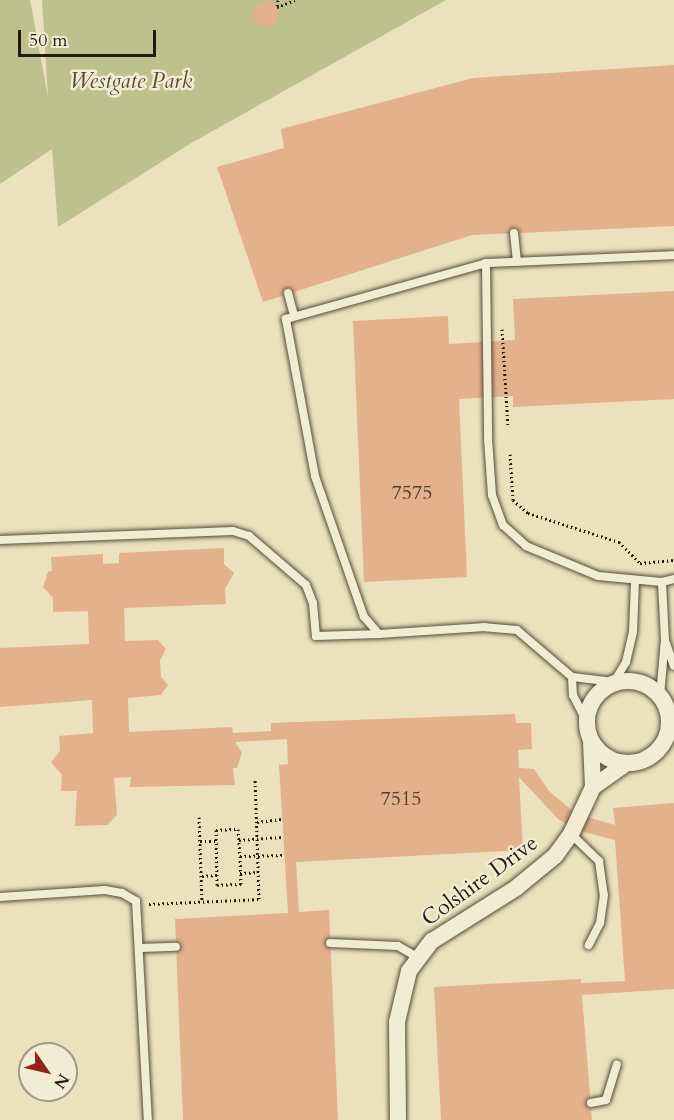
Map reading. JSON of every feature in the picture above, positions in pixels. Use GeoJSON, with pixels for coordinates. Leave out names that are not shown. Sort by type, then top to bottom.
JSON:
{"type":"FeatureCollection","features":[{"type":"Feature","properties":{"kind":"street"},"geometry":{"type":"LineString","coordinates":[[586,720],[594,697],[614,682],[640,682],[667,703]]}},
{"type":"Feature","properties":{"kind":"street","name":"Colshire Drive"},"geometry":{"type":"LineString","coordinates":[[593,787],[627,763],[653,755],[668,744],[667,703]]}},
{"type":"Feature","properties":{"kind":"street","name":"Colshire Drive"},"geometry":{"type":"LineString","coordinates":[[398,1120],[397,1023],[406,979],[417,957],[432,941],[534,875],[571,834],[593,787],[591,742],[586,720]]}},
{"type":"Feature","properties":{"kind":"street"},"geometry":{"type":"LineString","coordinates":[[591,742],[606,758],[627,763]]}},
{"type":"Feature","properties":{"kind":"lane"},"geometry":{"type":"LineString","coordinates":[[514,233],[517,262]]}},
{"type":"Feature","properties":{"kind":"lane"},"geometry":{"type":"LineString","coordinates":[[379,634],[364,617],[315,476],[286,319],[486,263],[674,255]]}},
{"type":"Feature","properties":{"kind":"lane"},"geometry":{"type":"LineString","coordinates":[[486,263],[488,439],[492,495],[503,525],[526,546],[560,563],[598,576],[635,581],[662,582],[674,579]]}},
{"type":"Feature","properties":{"kind":"lane"},"geometry":{"type":"LineString","coordinates":[[288,293],[294,316]]}},
{"type":"Feature","properties":{"kind":"lane"},"geometry":{"type":"LineString","coordinates":[[0,540],[233,531],[249,536],[306,585],[313,603],[316,636],[485,627],[517,630],[572,676],[614,682],[626,662],[633,632],[635,581]]}},
{"type":"Feature","properties":{"kind":"lane"},"geometry":{"type":"LineString","coordinates":[[662,582],[667,703]]}},
{"type":"Feature","properties":{"kind":"lane"},"geometry":{"type":"LineString","coordinates":[[665,640],[674,666]]}},
{"type":"Feature","properties":{"kind":"lane"},"geometry":{"type":"LineString","coordinates":[[572,676],[573,695],[586,720]]}},
{"type":"Feature","properties":{"kind":"lane"},"geometry":{"type":"LineString","coordinates":[[571,834],[600,861],[604,895],[600,923],[589,945]]}},
{"type":"Feature","properties":{"kind":"lane"},"geometry":{"type":"LineString","coordinates":[[0,897],[105,890],[122,893],[136,905],[148,1120]]}},
{"type":"Feature","properties":{"kind":"lane"},"geometry":{"type":"LineString","coordinates":[[330,944],[398,946],[417,957]]}},
{"type":"Feature","properties":{"kind":"lane"},"geometry":{"type":"LineString","coordinates":[[140,948],[176,947]]}},
{"type":"Feature","properties":{"kind":"lane"},"geometry":{"type":"LineString","coordinates":[[591,1102],[606,1100],[617,1065]]}},
{"type":"Feature","properties":{"kind":"path"},"geometry":{"type":"LineString","coordinates":[[278,0],[277,7],[295,0]]}},
{"type":"Feature","properties":{"kind":"path"},"geometry":{"type":"LineString","coordinates":[[501,317],[508,426]]}},
{"type":"Feature","properties":{"kind":"path"},"geometry":{"type":"LineString","coordinates":[[510,454],[513,500],[528,513],[619,542],[640,563],[674,561]]}},
{"type":"Feature","properties":{"kind":"path"},"geometry":{"type":"LineString","coordinates":[[136,905],[259,899],[255,780]]}},
{"type":"Feature","properties":{"kind":"path"},"geometry":{"type":"LineString","coordinates":[[199,817],[202,902]]}},
{"type":"Feature","properties":{"kind":"path"},"geometry":{"type":"LineString","coordinates":[[256,822],[282,819]]}},
{"type":"Feature","properties":{"kind":"path"},"geometry":{"type":"LineString","coordinates":[[238,829],[239,840],[241,884],[217,885],[216,830],[238,829]]}},
{"type":"Feature","properties":{"kind":"path"},"geometry":{"type":"LineString","coordinates":[[239,840],[282,837]]}},
{"type":"Feature","properties":{"kind":"path"},"geometry":{"type":"LineString","coordinates":[[200,841],[217,841]]}},
{"type":"Feature","properties":{"kind":"path"},"geometry":{"type":"LineString","coordinates":[[240,856],[283,855]]}},
{"type":"Feature","properties":{"kind":"path"},"geometry":{"type":"LineString","coordinates":[[240,873],[258,872]]}},
{"type":"Feature","properties":{"kind":"path"},"geometry":{"type":"LineString","coordinates":[[202,876],[217,875]]}},
{"type":"Feature","properties":{"kind":"green space","name":"Westgate Park"},"geometry":{"type":"Polygon","coordinates":[[[0,0],[30,0],[48,97],[42,0],[446,0],[193,142],[58,227],[52,149],[0,184],[0,0]]]}},
{"type":"Feature","properties":{"kind":"building"},"geometry":{"type":"Polygon","coordinates":[[[266,1],[275,5],[279,14],[275,23],[266,27],[257,23],[253,14],[257,5],[266,1]]]}},
{"type":"Feature","properties":{"kind":"building"},"geometry":{"type":"Polygon","coordinates":[[[674,65],[674,226],[472,235],[263,302],[217,167],[284,148],[281,129],[473,78],[674,65]]]}},
{"type":"Feature","properties":{"kind":"building"},"geometry":{"type":"Polygon","coordinates":[[[674,291],[674,399],[513,407],[513,396],[459,399],[467,577],[364,582],[353,321],[448,316],[449,344],[515,340],[513,299],[674,291]]]}},
{"type":"Feature","properties":{"kind":"building"},"geometry":{"type":"Polygon","coordinates":[[[224,548],[224,564],[234,573],[225,589],[226,604],[124,608],[125,641],[158,640],[166,649],[160,660],[161,677],[168,685],[161,695],[128,698],[129,732],[232,727],[233,733],[271,731],[271,723],[515,714],[516,723],[531,723],[532,749],[518,750],[519,768],[534,769],[549,791],[576,814],[615,825],[613,808],[674,803],[674,989],[582,995],[592,1120],[441,1120],[434,987],[581,979],[581,983],[625,981],[615,840],[584,832],[558,819],[519,777],[523,850],[296,862],[299,912],[329,910],[338,1120],[183,1120],[175,919],[288,913],[279,765],[288,764],[287,739],[235,742],[242,753],[237,768],[233,768],[235,785],[130,787],[131,777],[114,778],[117,815],[107,825],[75,826],[77,791],[61,791],[62,775],[51,762],[60,751],[59,736],[93,733],[92,700],[0,707],[0,648],[89,644],[88,611],[53,612],[53,598],[43,587],[48,572],[52,571],[51,557],[103,554],[103,564],[119,563],[119,553],[224,548]]]}}]}
